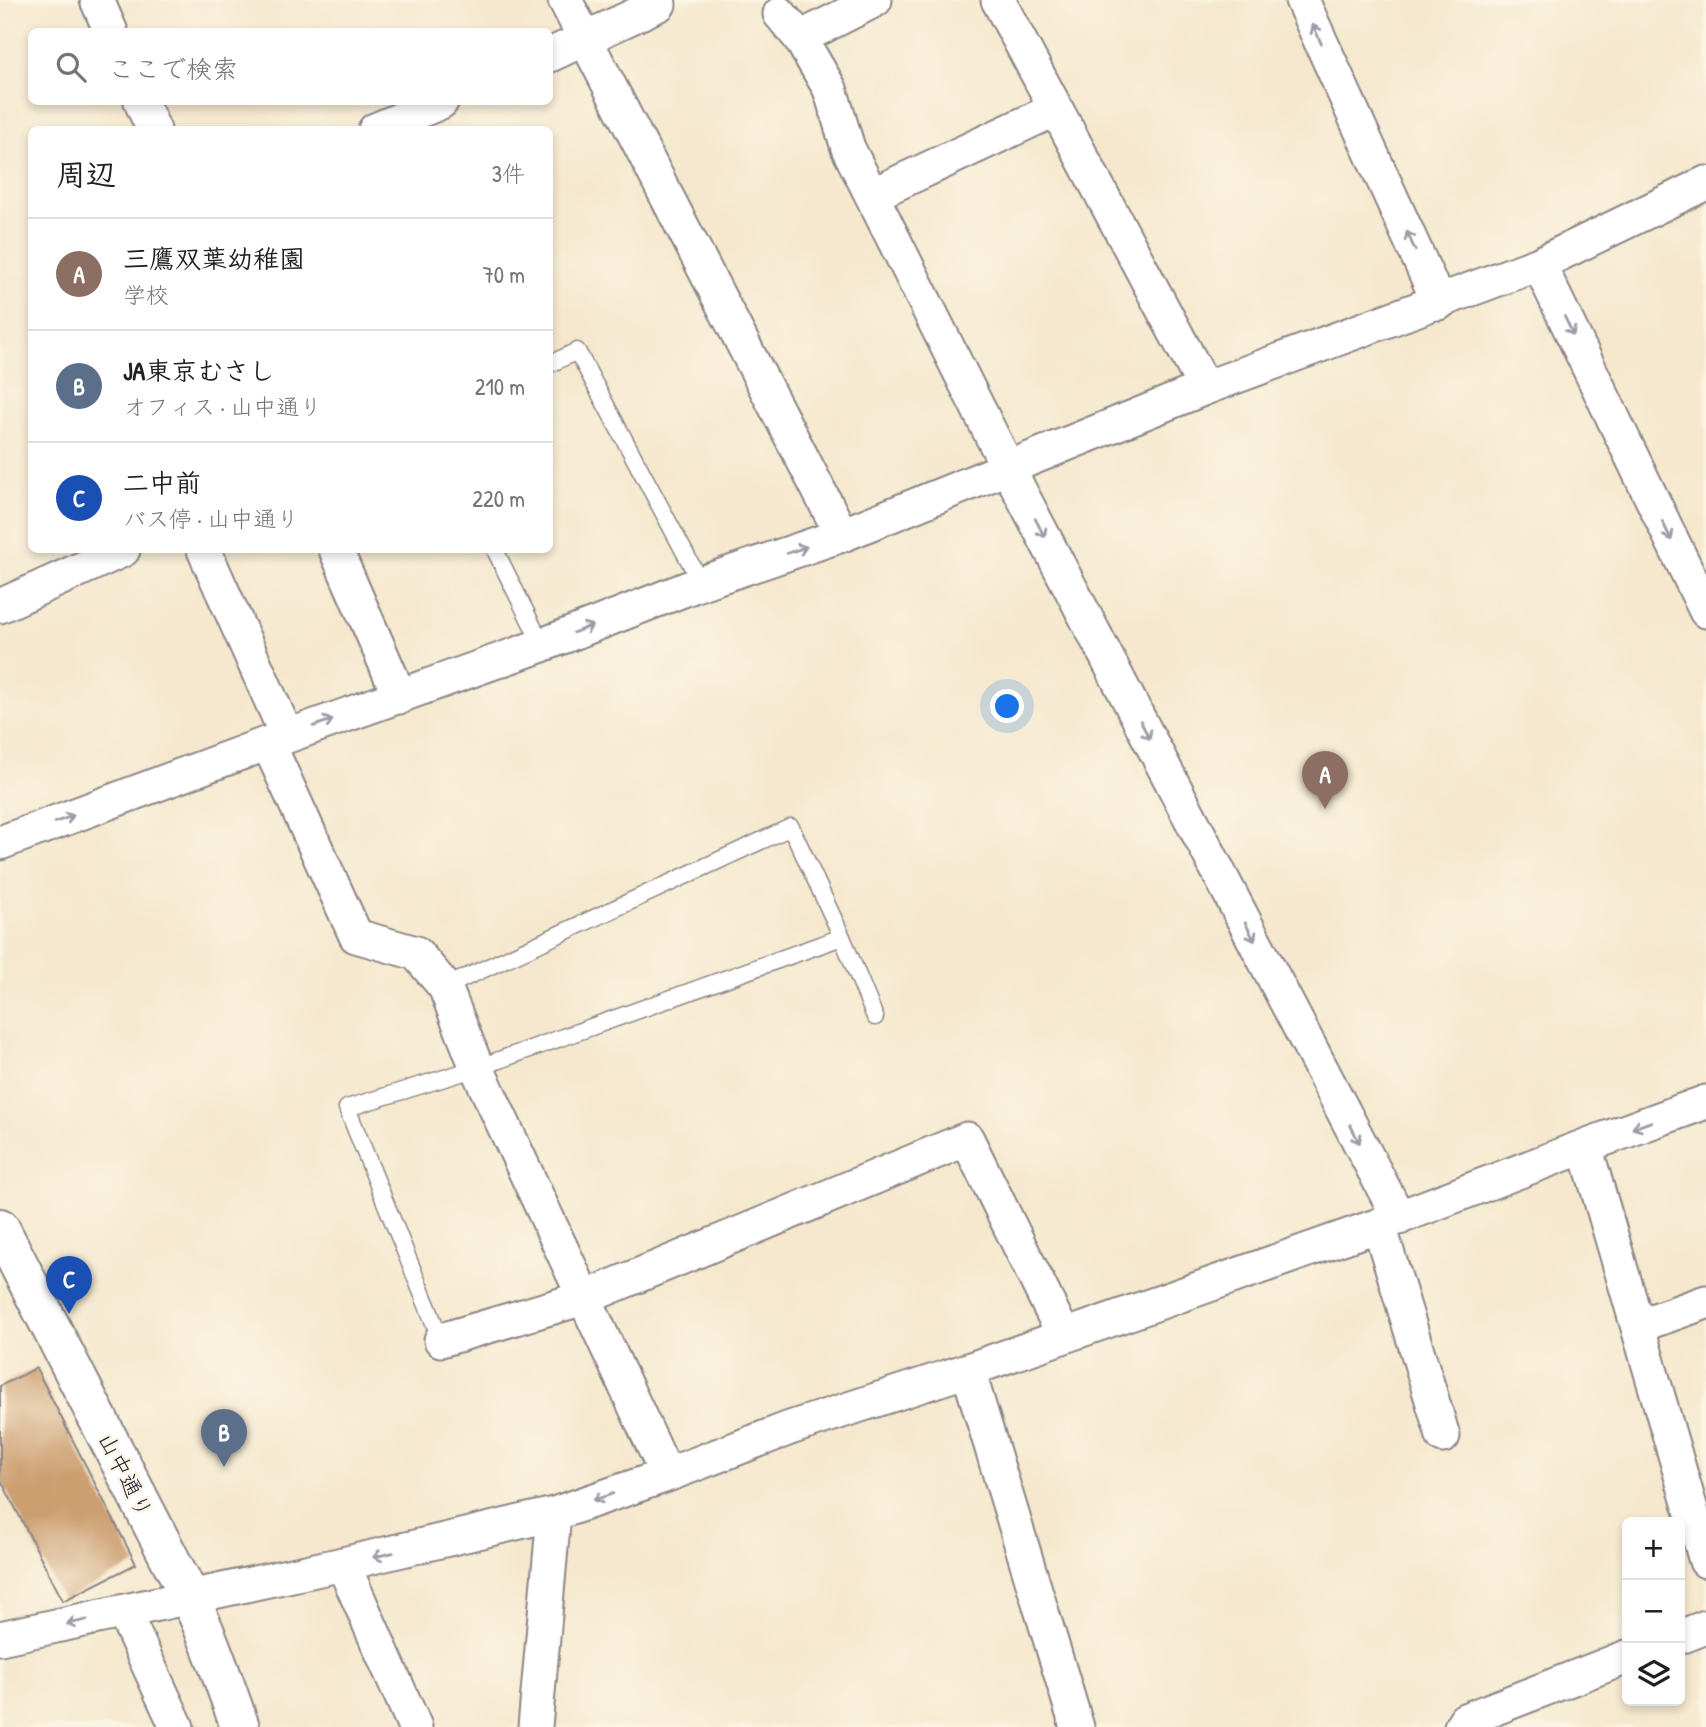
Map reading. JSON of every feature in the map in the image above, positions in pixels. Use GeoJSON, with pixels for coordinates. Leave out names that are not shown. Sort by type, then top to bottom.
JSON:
{"type":"FeatureCollection","features":[{"type":"Feature","properties":{"kind":"street"},"geometry":{"type":"LineString","coordinates":[[97,0],[109,28]]}},
{"type":"Feature","properties":{"kind":"street"},"geometry":{"type":"LineString","coordinates":[[565,0],[842,535]]}},
{"type":"Feature","properties":{"kind":"street"},"geometry":{"type":"LineString","coordinates":[[875,0],[790,26],[830,89],[848,148],[1389,1222],[1443,1436]]}},
{"type":"Feature","properties":{"kind":"street"},"geometry":{"type":"LineString","coordinates":[[998,0],[1205,388]]}},
{"type":"Feature","properties":{"kind":"street"},"geometry":{"type":"LineString","coordinates":[[1302,0],[1439,303]]}},
{"type":"Feature","properties":{"kind":"street"},"geometry":{"type":"LineString","coordinates":[[553,54],[659,4]]}},
{"type":"Feature","properties":{"kind":"street"},"geometry":{"type":"LineString","coordinates":[[142,105],[152,126]]}},
{"type":"Feature","properties":{"kind":"street"},"geometry":{"type":"LineString","coordinates":[[384,126],[434,105]]}},
{"type":"Feature","properties":{"kind":"street"},"geometry":{"type":"LineString","coordinates":[[872,195],[1056,109]]}},
{"type":"Feature","properties":{"kind":"street"},"geometry":{"type":"LineString","coordinates":[[0,843],[278,739],[542,645],[701,583],[842,535],[1205,388],[1539,264],[1706,183]]}},
{"type":"Feature","properties":{"kind":"street"},"geometry":{"type":"LineString","coordinates":[[1539,264],[1706,611]]}},
{"type":"Feature","properties":{"kind":"street"},"geometry":{"type":"LineString","coordinates":[[0,606],[116,553]]}},
{"type":"Feature","properties":{"kind":"street"},"geometry":{"type":"LineString","coordinates":[[205,553],[356,936],[416,953],[445,987],[477,1069],[667,1475]]}},
{"type":"Feature","properties":{"kind":"street"},"geometry":{"type":"LineString","coordinates":[[337,553],[400,697]]}},
{"type":"Feature","properties":{"kind":"street"},"geometry":{"type":"LineString","coordinates":[[0,1639],[343,1564],[554,1514],[790,1428],[968,1370],[1389,1222],[1706,1102]]}},
{"type":"Feature","properties":{"kind":"street"},"geometry":{"type":"LineString","coordinates":[[441,1340],[584,1298],[967,1139],[1064,1336]]}},
{"type":"Feature","properties":{"kind":"street"},"geometry":{"type":"LineString","coordinates":[[1585,1146],[1706,1561]]}},
{"type":"Feature","properties":{"kind":"street","name":"山中通り"},"geometry":{"type":"LineString","coordinates":[[0,1228],[192,1598],[209,1637],[240,1727]]}},
{"type":"Feature","properties":{"kind":"street"},"geometry":{"type":"LineString","coordinates":[[1638,1326],[1706,1302]]}},
{"type":"Feature","properties":{"kind":"street"},"geometry":{"type":"LineString","coordinates":[[968,1370],[1077,1727]]}},
{"type":"Feature","properties":{"kind":"street"},"geometry":{"type":"LineString","coordinates":[[536,1727],[554,1514]]}},
{"type":"Feature","properties":{"kind":"street"},"geometry":{"type":"LineString","coordinates":[[343,1564],[415,1727]]}},
{"type":"Feature","properties":{"kind":"street"},"geometry":{"type":"LineString","coordinates":[[124,1612],[172,1725]]}},
{"type":"Feature","properties":{"kind":"street"},"geometry":{"type":"LineString","coordinates":[[1685,1635],[1706,1627]]}},
{"type":"Feature","properties":{"kind":"street"},"geometry":{"type":"LineString","coordinates":[[1461,1727],[1465,1720],[1622,1659]]}},
{"type":"Feature","properties":{"kind":"lane"},"geometry":{"type":"LineString","coordinates":[[553,363],[577,351],[701,583]]}},
{"type":"Feature","properties":{"kind":"lane"},"geometry":{"type":"LineString","coordinates":[[496,553],[542,645]]}},
{"type":"Feature","properties":{"kind":"lane"},"geometry":{"type":"LineString","coordinates":[[445,987],[791,827],[842,937],[875,1017]]}},
{"type":"Feature","properties":{"kind":"lane"},"geometry":{"type":"LineString","coordinates":[[441,1340],[347,1108],[477,1069],[842,937]]}},
{"type":"Feature","properties":{"kind":"building"},"geometry":{"type":"Polygon","coordinates":[[[36,1368],[136,1564],[63,1601],[0,1478],[0,1386],[36,1368]]]}},
{"type":"Feature","properties":{"kind":"place","name":"三鷹双葉幼稚園"},"geometry":{"type":"Point","coordinates":[1325,809]}},
{"type":"Feature","properties":{"kind":"place","name":"二中前"},"geometry":{"type":"Point","coordinates":[69,1314]}},
{"type":"Feature","properties":{"kind":"place","name":"JA東京むさし"},"geometry":{"type":"Point","coordinates":[224,1467]}}]}
